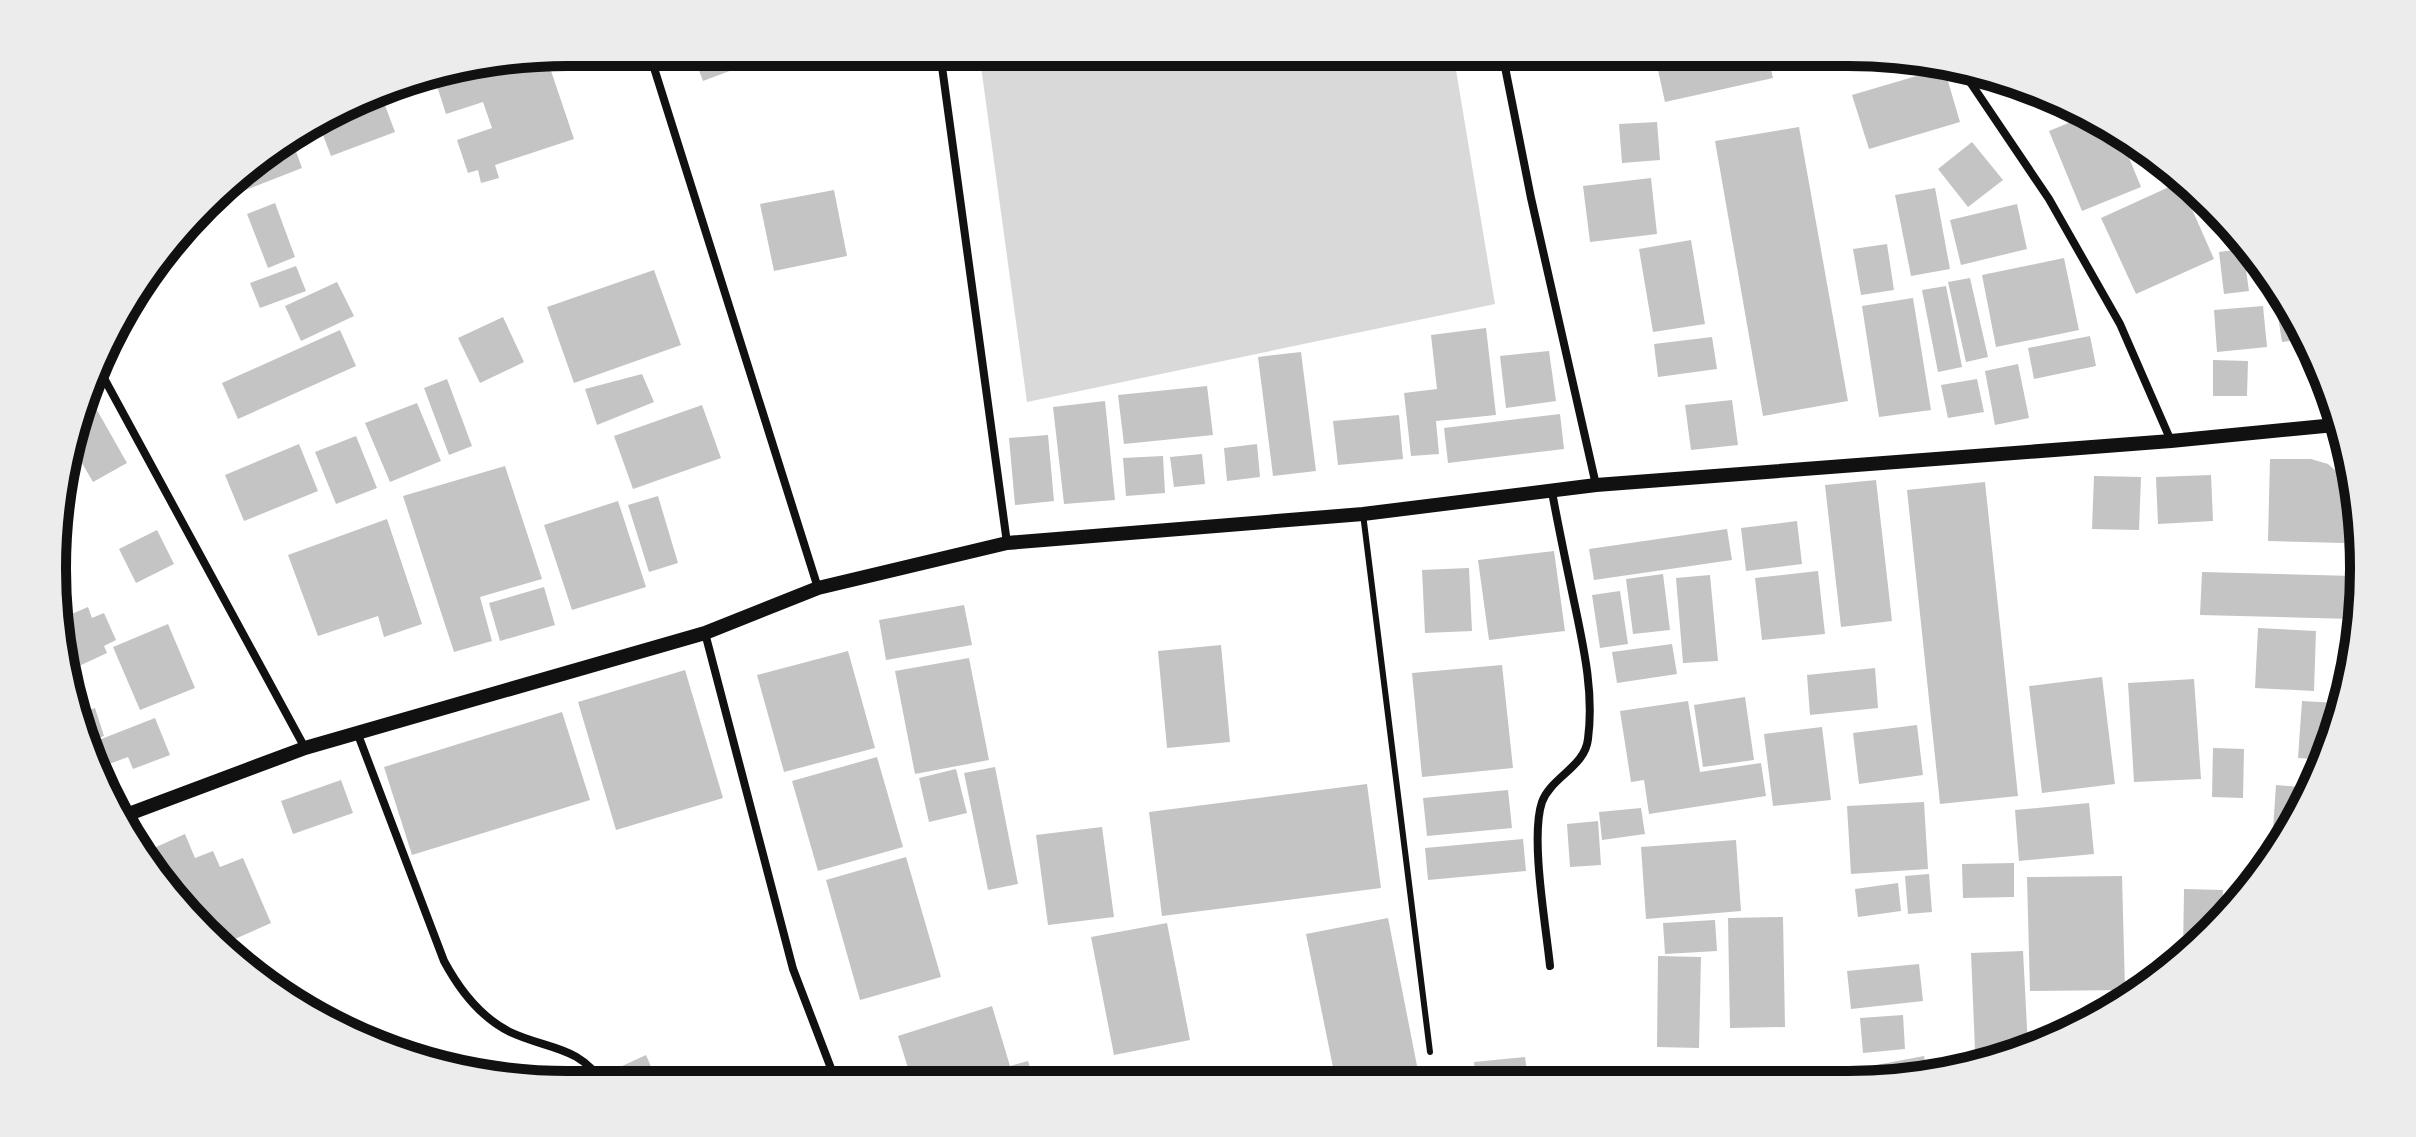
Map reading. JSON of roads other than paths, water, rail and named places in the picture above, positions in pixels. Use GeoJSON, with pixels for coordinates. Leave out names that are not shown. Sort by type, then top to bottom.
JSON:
{"type":"FeatureCollection","features":[{"type":"Feature","properties":{"kind":"street"},"geometry":{"type":"LineString","coordinates":[[653,66],[818,588]]}},
{"type":"Feature","properties":{"kind":"street"},"geometry":{"type":"LineString","coordinates":[[942,66],[1007,543]]}},
{"type":"Feature","properties":{"kind":"street"},"geometry":{"type":"LineString","coordinates":[[1505,66],[1531,198],[1596,485]]}},
{"type":"Feature","properties":{"kind":"street"},"geometry":{"type":"LineString","coordinates":[[1969,81],[2049,199],[2113,312],[2171,441]]}},
{"type":"Feature","properties":{"kind":"street"},"geometry":{"type":"LineString","coordinates":[[104,377],[305,748]]}},
{"type":"Feature","properties":{"kind":"street"},"geometry":{"type":"LineString","coordinates":[[130,814],[305,748],[705,633],[818,588],[1007,543],[1363,514],[1596,485],[2171,441],[2329,426]]}},
{"type":"Feature","properties":{"kind":"street"},"geometry":{"type":"LineString","coordinates":[[1550,966],[1536,826],[1543,799],[1578,762],[1588,743],[1590,713],[1586,661],[1552,492]]}},
{"type":"Feature","properties":{"kind":"street"},"geometry":{"type":"LineString","coordinates":[[705,633],[793,969],[832,1071]]}},
{"type":"Feature","properties":{"kind":"street"},"geometry":{"type":"LineString","coordinates":[[357,732],[444,961],[459,988],[481,1011],[507,1031],[577,1055],[595,1071]]}},
{"type":"Feature","properties":{"kind":"lane"},"geometry":{"type":"LineString","coordinates":[[1363,514],[1430,1052]]}}]}
